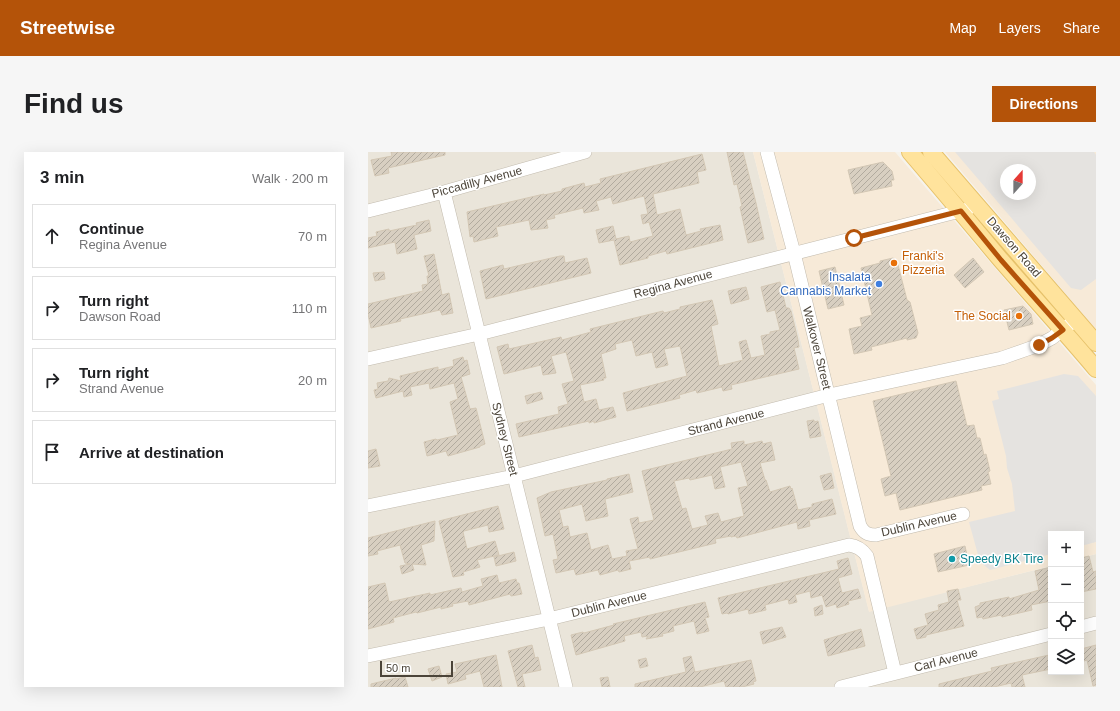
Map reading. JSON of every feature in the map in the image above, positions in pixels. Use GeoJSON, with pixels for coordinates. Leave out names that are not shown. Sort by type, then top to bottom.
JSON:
{"type":"FeatureCollection","features":[{"type":"Feature","properties":{"kind":"main road","name":"Dawson Road"},"geometry":{"type":"LineString","coordinates":[[910,152],[1096,369]]}},
{"type":"Feature","properties":{"kind":"main road","name":"Dawson Road"},"geometry":{"type":"LineString","coordinates":[[931,152],[1096,343]]}},
{"type":"Feature","properties":{"kind":"street","name":"Piccadilly Avenue"},"geometry":{"type":"LineString","coordinates":[[368,210],[444,192],[585,152]]}},
{"type":"Feature","properties":{"kind":"street","name":"Walkover Street"},"geometry":{"type":"LineString","coordinates":[[767,152],[794,253],[860,526],[867,534],[876,535]]}},
{"type":"Feature","properties":{"kind":"street","name":"Sydney Street"},"geometry":{"type":"LineString","coordinates":[[444,192],[566,687]]}},
{"type":"Feature","properties":{"kind":"street","name":"Regina Avenue"},"geometry":{"type":"LineString","coordinates":[[368,359],[480,334],[978,206]]}},
{"type":"Feature","properties":{"kind":"street","name":"Strand Avenue"},"geometry":{"type":"LineString","coordinates":[[368,506],[514,476],[829,395],[1002,358],[1039,345],[1052,338],[1076,320]]}},
{"type":"Feature","properties":{"kind":"street","name":"Dublin Avenue"},"geometry":{"type":"LineString","coordinates":[[876,535],[963,514]]}},
{"type":"Feature","properties":{"kind":"street","name":"Dublin Avenue"},"geometry":{"type":"LineString","coordinates":[[368,656],[549,619],[849,545],[856,546],[867,556],[895,673]]}},
{"type":"Feature","properties":{"kind":"street"},"geometry":{"type":"LineString","coordinates":[[1084,626],[1096,623]]}},
{"type":"Feature","properties":{"kind":"street","name":"Carl Avenue"},"geometry":{"type":"LineString","coordinates":[[840,687],[1048,635]]}},
{"type":"Feature","properties":{"kind":"shaded area"},"geometry":{"type":"Polygon","coordinates":[[[368,152],[753,152],[869,611],[1048,567],[1048,675],[1084,675],[1084,557],[1096,554],[1096,687],[368,687],[368,152]]]}},
{"type":"Feature","properties":{"kind":"shaded area"},"geometry":{"type":"Polygon","coordinates":[[[753,152],[895,152],[1096,385],[1096,554],[1084,557],[1084,531],[1048,531],[1048,567],[869,612],[753,152]]]}},
{"type":"Feature","properties":{"kind":"shaded area"},"geometry":{"type":"Polygon","coordinates":[[[945,152],[1096,152],[1096,329],[945,152]]]}},
{"type":"Feature","properties":{"kind":"shaded area"},"geometry":{"type":"Polygon","coordinates":[[[955,152],[1094,152],[1096,155],[1096,279],[1081,290],[1071,288],[955,152]]]}},
{"type":"Feature","properties":{"kind":"shaded area"},"geometry":{"type":"Polygon","coordinates":[[[1064,374],[1078,376],[1096,396],[1096,542],[1084,545],[1084,531],[1048,531],[1048,555],[990,570],[980,562],[969,522],[1015,511],[1012,484],[992,401],[999,399],[997,391],[1064,374]]]}},
{"type":"Feature","properties":{"kind":"building"},"geometry":{"type":"Polygon","coordinates":[[[391,152],[445,152],[445,155],[388,168],[389,173],[375,176],[371,160],[392,156],[391,152]]]}},
{"type":"Feature","properties":{"kind":"building"},"geometry":{"type":"Polygon","coordinates":[[[727,152],[743,152],[764,239],[748,243],[740,207],[742,206],[737,184],[734,185],[727,152]]]}},
{"type":"Feature","properties":{"kind":"building"},"geometry":{"type":"Polygon","coordinates":[[[702,154],[706,170],[697,172],[699,183],[653,194],[657,215],[680,209],[686,235],[701,231],[700,229],[720,225],[723,240],[667,254],[666,251],[648,256],[648,258],[620,265],[614,240],[599,243],[596,230],[613,226],[616,239],[629,236],[630,242],[653,236],[649,222],[643,224],[641,215],[648,214],[644,196],[613,204],[611,197],[596,201],[599,210],[584,213],[583,208],[554,215],[555,218],[546,220],[548,228],[531,230],[529,220],[496,227],[498,236],[474,242],[473,236],[470,237],[467,212],[562,191],[562,189],[584,183],[585,187],[601,183],[600,179],[702,154]]]}},
{"type":"Feature","properties":{"kind":"building"},"geometry":{"type":"Polygon","coordinates":[[[883,162],[892,171],[894,180],[891,180],[892,186],[854,194],[848,170],[883,162]]]}},
{"type":"Feature","properties":{"kind":"building"},"geometry":{"type":"Polygon","coordinates":[[[429,220],[431,231],[414,235],[417,249],[397,254],[395,242],[368,248],[368,238],[377,236],[376,232],[389,229],[389,231],[417,225],[416,223],[429,220]]]}},
{"type":"Feature","properties":{"kind":"building"},"geometry":{"type":"Polygon","coordinates":[[[434,254],[442,295],[449,293],[453,313],[442,315],[440,310],[400,319],[401,321],[371,328],[368,314],[368,304],[423,291],[422,285],[428,284],[427,276],[429,276],[424,256],[434,254]]]}},
{"type":"Feature","properties":{"kind":"building"},"geometry":{"type":"Polygon","coordinates":[[[564,256],[565,263],[587,258],[591,273],[486,299],[480,271],[503,265],[504,269],[564,256]]]}},
{"type":"Feature","properties":{"kind":"building"},"geometry":{"type":"Polygon","coordinates":[[[893,258],[897,261],[907,300],[910,302],[918,333],[916,338],[907,340],[907,338],[871,347],[872,350],[854,354],[849,329],[862,326],[860,318],[872,315],[861,268],[893,258]]]}},
{"type":"Feature","properties":{"kind":"building"},"geometry":{"type":"Polygon","coordinates":[[[973,258],[984,272],[965,288],[954,275],[973,258]]]}},
{"type":"Feature","properties":{"kind":"building"},"geometry":{"type":"Polygon","coordinates":[[[835,267],[844,305],[828,309],[819,271],[835,267]]]}},
{"type":"Feature","properties":{"kind":"building"},"geometry":{"type":"Polygon","coordinates":[[[384,272],[385,279],[375,281],[373,273],[384,272]]]}},
{"type":"Feature","properties":{"kind":"building"},"geometry":{"type":"Polygon","coordinates":[[[780,282],[786,308],[789,308],[791,311],[798,340],[799,347],[794,348],[799,369],[731,385],[732,389],[723,391],[722,387],[697,393],[696,390],[679,395],[680,398],[627,411],[623,393],[687,376],[680,346],[664,349],[668,365],[656,368],[652,352],[636,356],[632,340],[615,344],[616,349],[601,354],[606,378],[603,378],[604,380],[580,385],[584,402],[596,399],[599,410],[613,407],[616,417],[594,423],[594,421],[589,423],[589,421],[519,437],[516,424],[559,414],[558,407],[568,404],[562,384],[574,381],[566,352],[551,356],[556,373],[543,375],[541,365],[504,374],[497,347],[508,344],[509,349],[561,337],[562,340],[591,332],[590,329],[663,311],[664,313],[680,309],[680,307],[712,300],[718,324],[711,326],[719,366],[743,360],[739,342],[746,340],[751,358],[765,355],[761,336],[780,330],[775,310],[767,312],[761,287],[780,282]]]}},
{"type":"Feature","properties":{"kind":"building"},"geometry":{"type":"Polygon","coordinates":[[[746,287],[749,299],[731,304],[728,291],[746,287]]]}},
{"type":"Feature","properties":{"kind":"building"},"geometry":{"type":"Polygon","coordinates":[[[1023,306],[1031,314],[1033,324],[1009,330],[1004,310],[1023,306]]]}},
{"type":"Feature","properties":{"kind":"building"},"geometry":{"type":"Polygon","coordinates":[[[463,357],[464,361],[467,360],[470,374],[461,377],[470,409],[476,408],[485,444],[480,447],[448,456],[446,451],[427,456],[424,442],[458,435],[450,402],[458,399],[454,383],[430,389],[429,383],[410,387],[412,395],[404,397],[403,391],[376,398],[374,390],[378,389],[377,383],[388,381],[389,378],[401,381],[400,376],[438,367],[438,370],[454,366],[453,360],[463,357]]]}},
{"type":"Feature","properties":{"kind":"building"},"geometry":{"type":"Polygon","coordinates":[[[956,381],[967,426],[974,425],[977,438],[980,438],[984,455],[986,454],[991,484],[981,486],[982,490],[900,510],[896,493],[885,496],[881,479],[891,476],[873,401],[956,381]]]}},
{"type":"Feature","properties":{"kind":"building"},"geometry":{"type":"Polygon","coordinates":[[[541,392],[543,399],[527,404],[525,396],[541,392]]]}},
{"type":"Feature","properties":{"kind":"building"},"geometry":{"type":"Polygon","coordinates":[[[814,420],[814,422],[818,421],[821,436],[810,438],[807,421],[814,420]]]}},
{"type":"Feature","properties":{"kind":"building"},"geometry":{"type":"Polygon","coordinates":[[[744,441],[744,445],[762,441],[763,444],[771,442],[775,460],[760,463],[770,492],[790,486],[791,489],[792,488],[798,510],[812,507],[812,504],[832,499],[836,514],[809,520],[810,526],[798,529],[797,522],[737,538],[736,536],[731,536],[715,539],[716,543],[650,559],[650,557],[629,561],[631,569],[619,572],[618,570],[600,575],[598,570],[576,575],[574,569],[556,573],[553,560],[558,559],[553,534],[545,536],[537,498],[551,492],[629,474],[633,492],[605,499],[608,516],[586,521],[582,504],[559,510],[563,527],[568,526],[570,537],[587,533],[591,550],[608,545],[612,559],[627,556],[626,551],[638,549],[630,519],[638,517],[639,523],[654,520],[642,471],[732,449],[731,443],[744,441]],[[741,462],[720,467],[725,487],[715,489],[712,475],[690,480],[689,478],[674,481],[682,509],[686,508],[692,529],[708,525],[705,516],[718,513],[721,522],[744,516],[738,488],[748,486],[741,462]]]}},
{"type":"Feature","properties":{"kind":"building"},"geometry":{"type":"Polygon","coordinates":[[[376,449],[380,466],[368,468],[368,451],[376,449]]]}},
{"type":"Feature","properties":{"kind":"building"},"geometry":{"type":"Polygon","coordinates":[[[831,473],[834,488],[824,490],[820,476],[831,473]]]}},
{"type":"Feature","properties":{"kind":"building"},"geometry":{"type":"Polygon","coordinates":[[[498,506],[504,529],[489,532],[488,525],[463,532],[467,549],[495,541],[499,555],[477,560],[480,567],[463,572],[464,575],[453,577],[439,521],[498,506]]]}},
{"type":"Feature","properties":{"kind":"building"},"geometry":{"type":"Polygon","coordinates":[[[435,521],[434,541],[421,545],[426,565],[412,564],[414,570],[402,574],[400,566],[410,564],[405,563],[400,545],[377,551],[378,554],[368,556],[368,538],[435,521]]]}},
{"type":"Feature","properties":{"kind":"building","name":"Speedy BK Tire"},"geometry":{"type":"Polygon","coordinates":[[[965,546],[969,565],[938,572],[934,554],[965,546]]]}},
{"type":"Feature","properties":{"kind":"building"},"geometry":{"type":"Polygon","coordinates":[[[514,552],[516,561],[496,566],[494,557],[514,552]]]}},
{"type":"Feature","properties":{"kind":"building"},"geometry":{"type":"Polygon","coordinates":[[[1089,556],[1093,572],[1096,571],[1096,589],[1084,591],[1084,567],[1084,557],[1089,556]]]}},
{"type":"Feature","properties":{"kind":"building"},"geometry":{"type":"Polygon","coordinates":[[[848,558],[852,574],[838,578],[842,593],[858,589],[861,598],[848,601],[849,604],[837,608],[836,604],[826,607],[822,595],[811,598],[810,591],[795,595],[797,602],[789,604],[788,599],[765,605],[766,610],[749,614],[748,609],[722,614],[718,598],[839,569],[837,561],[848,558]]]}},
{"type":"Feature","properties":{"kind":"building"},"geometry":{"type":"Polygon","coordinates":[[[1048,568],[1048,602],[1031,605],[1032,610],[1002,617],[1001,615],[983,619],[982,617],[977,618],[975,607],[980,605],[980,603],[1009,597],[1009,599],[1039,590],[1035,571],[1048,568]]]}},
{"type":"Feature","properties":{"kind":"building"},"geometry":{"type":"Polygon","coordinates":[[[497,575],[499,583],[516,579],[517,583],[519,583],[522,594],[511,596],[510,594],[469,605],[468,601],[452,604],[453,606],[441,609],[441,607],[416,612],[393,618],[394,622],[368,629],[368,587],[385,583],[389,602],[461,588],[462,592],[483,586],[481,579],[497,575]]]}},
{"type":"Feature","properties":{"kind":"building"},"geometry":{"type":"Polygon","coordinates":[[[958,589],[961,600],[957,600],[964,626],[926,635],[926,637],[917,639],[914,629],[928,625],[925,614],[939,610],[938,605],[949,602],[947,591],[958,589]]]}},
{"type":"Feature","properties":{"kind":"building"},"geometry":{"type":"Polygon","coordinates":[[[705,602],[709,617],[705,618],[709,631],[697,634],[694,621],[673,626],[674,631],[662,634],[663,636],[646,639],[648,636],[642,637],[641,632],[624,636],[625,641],[576,655],[571,635],[705,602]]]}},
{"type":"Feature","properties":{"kind":"building"},"geometry":{"type":"Polygon","coordinates":[[[822,605],[823,614],[815,616],[814,608],[822,605]]]}},
{"type":"Feature","properties":{"kind":"building"},"geometry":{"type":"Polygon","coordinates":[[[782,627],[786,637],[763,644],[760,632],[782,627]]]}},
{"type":"Feature","properties":{"kind":"building"},"geometry":{"type":"Polygon","coordinates":[[[861,629],[865,646],[828,656],[824,640],[861,629]]]}},
{"type":"Feature","properties":{"kind":"building"},"geometry":{"type":"Polygon","coordinates":[[[532,645],[535,658],[538,657],[541,670],[522,674],[525,687],[518,687],[508,651],[532,645]]]}},
{"type":"Feature","properties":{"kind":"building"},"geometry":{"type":"Polygon","coordinates":[[[1096,645],[1096,685],[1093,686],[1087,660],[1084,661],[1084,648],[1096,645]]]}},
{"type":"Feature","properties":{"kind":"building"},"geometry":{"type":"Polygon","coordinates":[[[496,655],[502,687],[484,687],[480,671],[465,675],[466,679],[448,684],[446,674],[457,672],[455,664],[496,655]]]}},
{"type":"Feature","properties":{"kind":"building"},"geometry":{"type":"Polygon","coordinates":[[[1048,655],[1048,670],[1022,675],[1025,687],[1012,687],[1011,683],[994,687],[939,687],[939,684],[992,671],[991,668],[1048,655]]]}},
{"type":"Feature","properties":{"kind":"building"},"geometry":{"type":"Polygon","coordinates":[[[691,656],[695,672],[751,660],[756,681],[753,682],[754,684],[742,687],[726,687],[724,681],[700,687],[635,687],[635,684],[686,672],[683,658],[691,656]]]}},
{"type":"Feature","properties":{"kind":"building"},"geometry":{"type":"Polygon","coordinates":[[[646,658],[648,666],[640,668],[638,660],[646,658]]]}},
{"type":"Feature","properties":{"kind":"building"},"geometry":{"type":"Polygon","coordinates":[[[439,666],[442,677],[432,681],[428,669],[439,666]]]}},
{"type":"Feature","properties":{"kind":"building"},"geometry":{"type":"Polygon","coordinates":[[[405,677],[408,687],[371,687],[371,684],[405,677]]]}},
{"type":"Feature","properties":{"kind":"building"},"geometry":{"type":"Polygon","coordinates":[[[608,677],[610,687],[602,687],[600,678],[608,677]]]}},
{"type":"Feature","properties":{"kind":"place","name":"Franki's Pizzeria"},"geometry":{"type":"Point","coordinates":[894,263]}},
{"type":"Feature","properties":{"kind":"place","name":"Insalata Cannabis Market"},"geometry":{"type":"Point","coordinates":[879,284]}},
{"type":"Feature","properties":{"kind":"place","name":"The Social"},"geometry":{"type":"Point","coordinates":[1019,316]}},
{"type":"Feature","properties":{"kind":"place","name":"Speedy BK Tire"},"geometry":{"type":"Point","coordinates":[952,559]}},
{"type":"Feature","properties":{"kind":"route"},"geometry":{"type":"LineString","coordinates":[[854,238],[961,211],[1001,260],[1063,330],[1039,345]]}}]}
